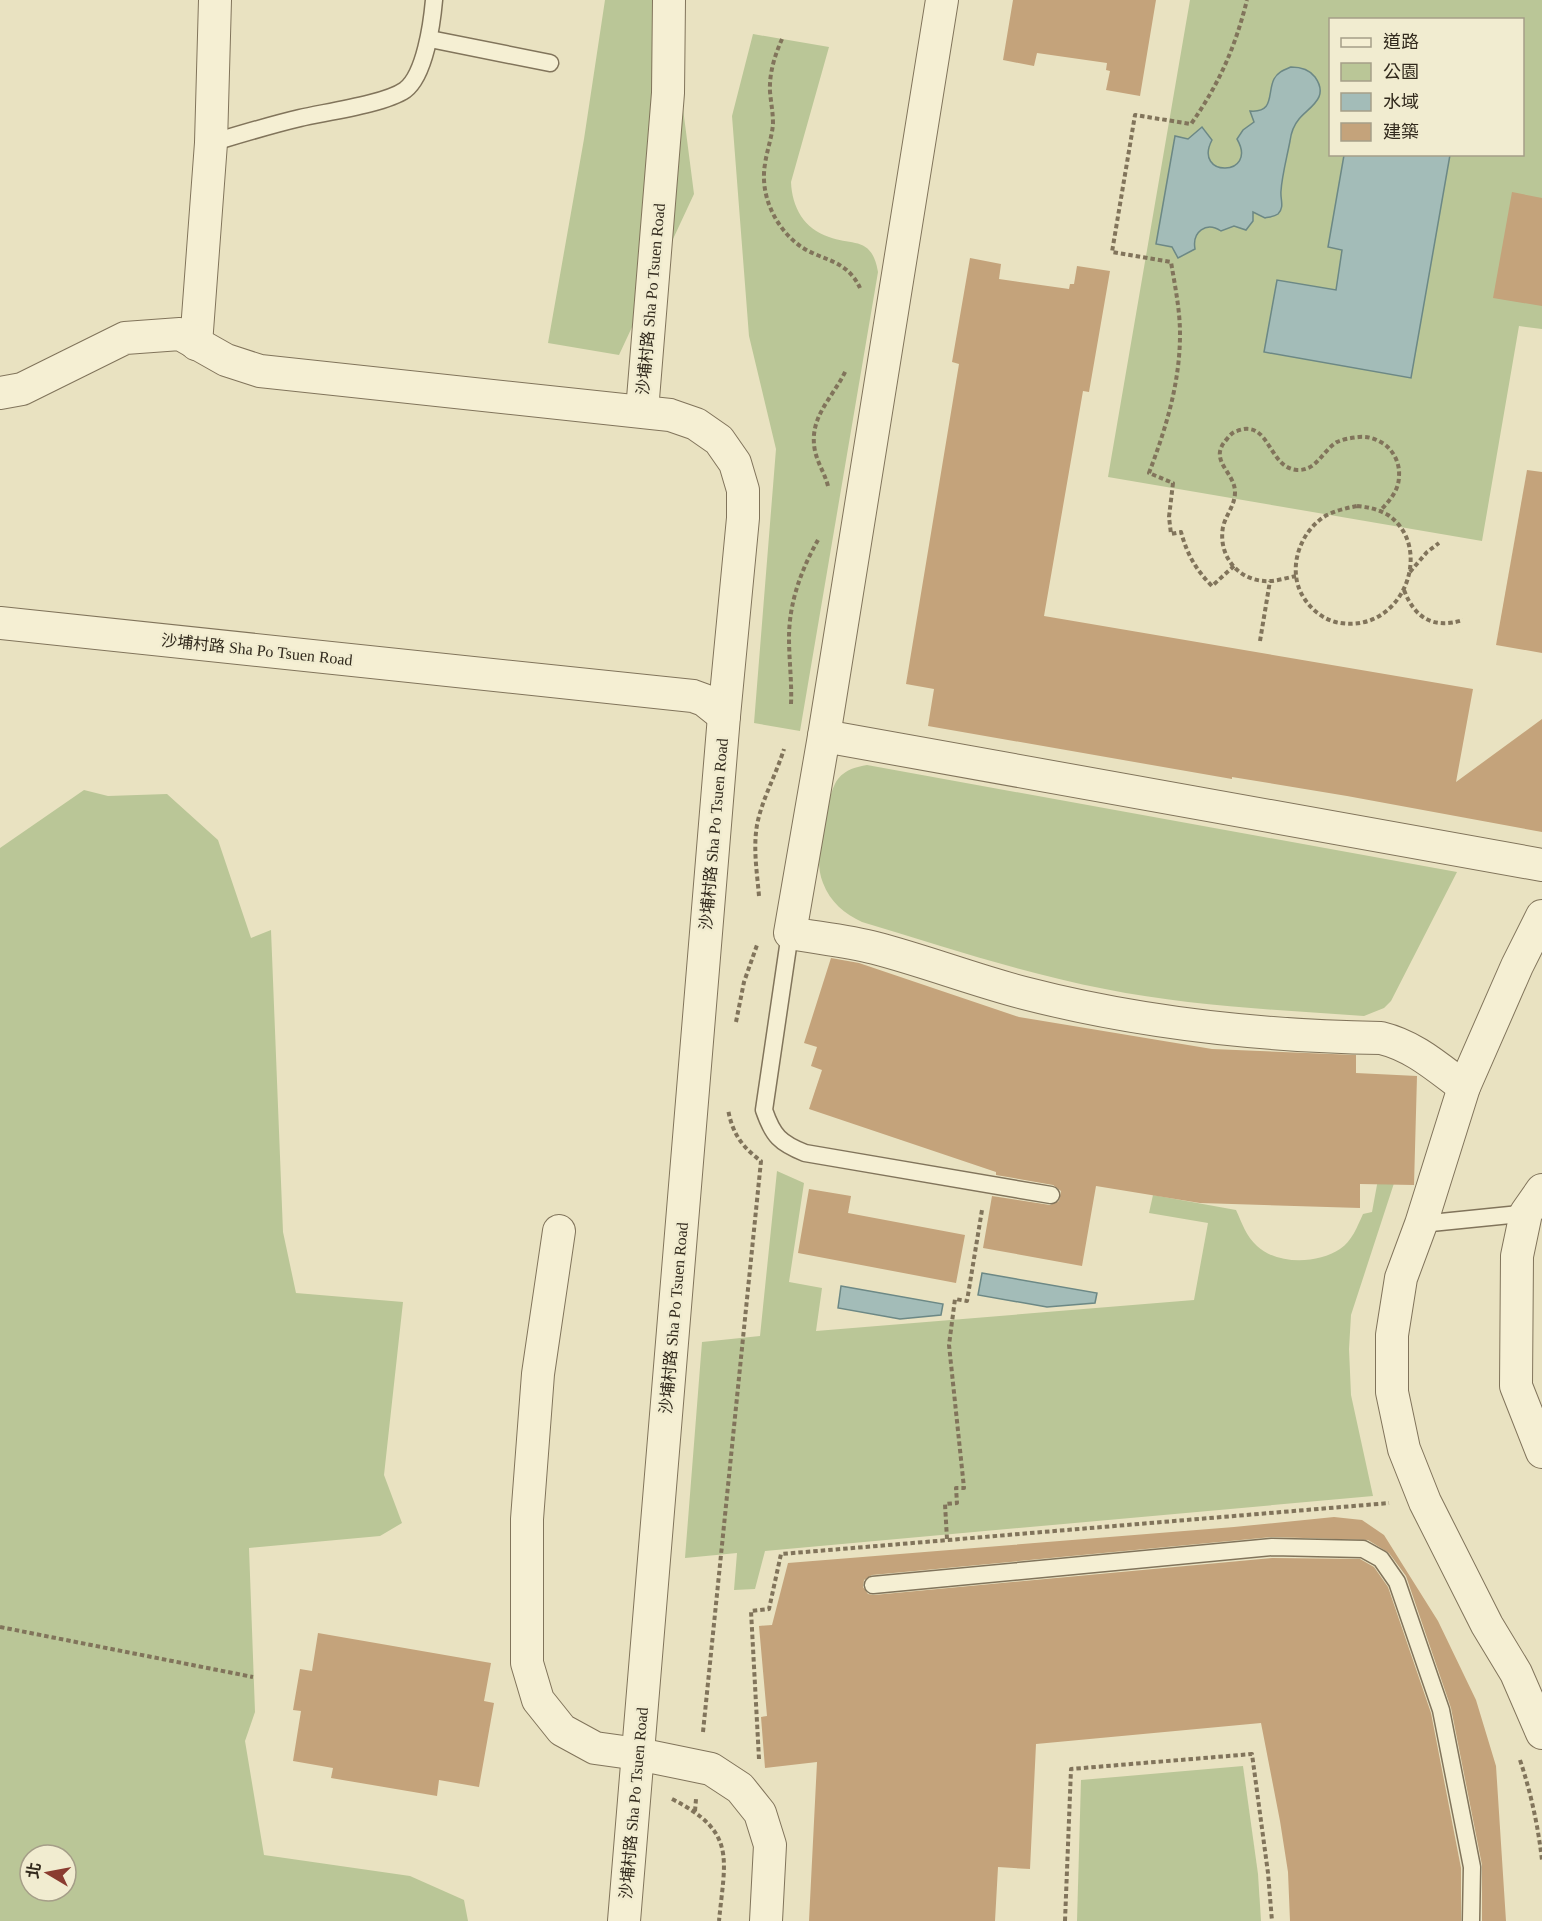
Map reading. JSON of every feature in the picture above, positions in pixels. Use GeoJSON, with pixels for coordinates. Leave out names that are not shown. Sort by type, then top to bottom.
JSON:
{"type":"FeatureCollection","features":[{"type":"Feature","properties":{"kind":"street"},"geometry":{"type":"LineString","coordinates":[[196,344],[212,143],[215,0]]}},
{"type":"Feature","properties":{"kind":"street"},"geometry":{"type":"LineString","coordinates":[[942,0],[824,736],[790,933],[874,948],[1024,993],[1100,1011],[1244,1030],[1381,1038],[1415,1051],[1464,1087]]}},
{"type":"Feature","properties":{"kind":"street","name":"沙埔村路 Sha Po Tsuen Road"},"geometry":{"type":"LineString","coordinates":[[624,1921],[743,490],[735,463],[719,440],[696,424],[670,415],[642,411],[668,93],[664,2]]}},
{"type":"Feature","properties":{"kind":"street"},"geometry":{"type":"LineString","coordinates":[[0,393],[22,389],[125,338],[180,334],[226,360],[260,371],[642,411]]}},
{"type":"Feature","properties":{"kind":"street","name":"沙埔村路 Sha Po Tsuen Road"},"geometry":{"type":"LineString","coordinates":[[0,623],[693,696],[704,700],[724,716]]}},
{"type":"Feature","properties":{"kind":"street"},"geometry":{"type":"LineString","coordinates":[[824,736],[1542,866]]}},
{"type":"Feature","properties":{"kind":"street"},"geometry":{"type":"LineString","coordinates":[[1542,916],[1517,966],[1464,1087],[1421,1224],[1401,1278],[1392,1335],[1392,1392],[1404,1449],[1425,1502],[1487,1625],[1516,1673],[1542,1733]]}},
{"type":"Feature","properties":{"kind":"street"},"geometry":{"type":"LineString","coordinates":[[1537,1205],[1517,1256],[1516,1386],[1542,1452]]}},
{"type":"Feature","properties":{"kind":"street"},"geometry":{"type":"LineString","coordinates":[[559,1231],[538,1374],[527,1519],[527,1663],[538,1700],[562,1730],[595,1748],[711,1769],[740,1788],[760,1813],[770,1845],[766,1921]]}},
{"type":"Feature","properties":{"kind":"lane"},"geometry":{"type":"LineString","coordinates":[[212,143],[298,118],[385,99],[407,89],[418,72],[430,39],[434,0]]}},
{"type":"Feature","properties":{"kind":"lane"},"geometry":{"type":"LineString","coordinates":[[430,39],[550,63]]}},
{"type":"Feature","properties":{"kind":"lane"},"geometry":{"type":"LineString","coordinates":[[790,933],[764,1110],[771,1130],[786,1146],[805,1153],[1051,1195]]}},
{"type":"Feature","properties":{"kind":"lane"},"geometry":{"type":"LineString","coordinates":[[1421,1224],[1537,1205]]}},
{"type":"Feature","properties":{"kind":"lane"},"geometry":{"type":"LineString","coordinates":[[873,1585],[1272,1547],[1363,1549],[1381,1559],[1397,1582],[1441,1710],[1472,1867],[1471,1921]]}},
{"type":"Feature","properties":{"kind":"path"},"geometry":{"type":"LineString","coordinates":[[1234,566],[1212,586],[1201,575],[1185,548],[1181,532],[1171,534],[1169,517],[1173,483],[1149,472],[1172,406],[1178,370],[1180,325],[1178,298],[1171,262],[1112,252],[1135,115],[1191,124],[1211,96],[1227,65],[1247,0]]}},
{"type":"Feature","properties":{"kind":"path"},"geometry":{"type":"LineString","coordinates":[[1296,576],[1270,581],[1251,579],[1238,571],[1223,548],[1224,522],[1234,501],[1235,490],[1233,481],[1221,464],[1220,453],[1222,443],[1238,430],[1249,429],[1259,433],[1267,440],[1277,460],[1297,470],[1318,463],[1337,442],[1366,436],[1377,440],[1391,451],[1399,466],[1396,489],[1380,511]]}},
{"type":"Feature","properties":{"kind":"path"},"geometry":{"type":"LineString","coordinates":[[1357,506],[1380,511],[1388,515],[1400,527],[1407,542],[1410,559],[1409,574],[1404,590],[1395,604],[1383,615],[1368,622],[1352,625],[1336,623],[1321,616],[1308,605],[1300,592],[1296,576],[1296,559],[1302,542],[1325,516],[1340,509],[1357,506]]}},
{"type":"Feature","properties":{"kind":"path"},"geometry":{"type":"LineString","coordinates":[[1409,574],[1417,563],[1439,543]]}},
{"type":"Feature","properties":{"kind":"path"},"geometry":{"type":"LineString","coordinates":[[1260,641],[1270,581]]}},
{"type":"Feature","properties":{"kind":"path"},"geometry":{"type":"LineString","coordinates":[[1404,590],[1408,602],[1427,620],[1439,623],[1463,620]]}},
{"type":"Feature","properties":{"kind":"path"},"geometry":{"type":"LineString","coordinates":[[948,1539],[945,1503],[957,1503],[956,1488],[964,1488],[949,1345],[956,1299],[967,1301],[987,1184]]}},
{"type":"Feature","properties":{"kind":"path"},"geometry":{"type":"LineString","coordinates":[[759,1766],[751,1611],[768,1609],[781,1554],[1393,1502]]}},
{"type":"Feature","properties":{"kind":"path"},"geometry":{"type":"LineString","coordinates":[[0,1628],[253,1677]]}},
{"type":"Feature","properties":{"kind":"path"},"geometry":{"type":"LineString","coordinates":[[1065,1921],[1071,1769],[1252,1754],[1272,1921]]}},
{"type":"Feature","properties":{"kind":"path"},"geometry":{"type":"LineString","coordinates":[[635,1793],[665,1795],[695,1810],[719,1836],[724,1852],[720,1921]]}},
{"type":"Feature","properties":{"kind":"green space"},"geometry":{"type":"Polygon","coordinates":[[[605,0],[669,0],[694,194],[619,355],[548,343],[584,139],[605,0]]]}},
{"type":"Feature","properties":{"kind":"green space"},"geometry":{"type":"Polygon","coordinates":[[[1190,0],[1542,0],[1542,329],[1519,326],[1482,541],[1108,477],[1190,0]]]}},
{"type":"Feature","properties":{"kind":"green space"},"geometry":{"type":"Polygon","coordinates":[[[753,34],[829,47],[791,182],[792,191],[797,208],[806,223],[829,237],[866,247],[875,261],[878,272],[800,731],[754,723],[776,449],[749,336],[732,116],[753,34]]]}},
{"type":"Feature","properties":{"kind":"green space"},"geometry":{"type":"Polygon","coordinates":[[[867,765],[1457,872],[1391,1001],[1384,1008],[1364,1016],[1201,1003],[1137,995],[1074,983],[952,950],[862,922],[839,907],[826,890],[822,880],[819,863],[820,842],[831,794],[838,779],[848,771],[867,765]]]}},
{"type":"Feature","properties":{"kind":"green space"},"geometry":{"type":"Polygon","coordinates":[[[84,790],[108,796],[167,794],[218,840],[251,938],[271,930],[283,1232],[296,1293],[403,1302],[384,1475],[402,1523],[380,1536],[249,1548],[255,1712],[245,1741],[264,1855],[410,1876],[464,1900],[468,1921],[0,1921],[0,848],[84,790]]]}},
{"type":"Feature","properties":{"kind":"green space"},"geometry":{"type":"Polygon","coordinates":[[[777,1171],[804,1183],[789,1282],[822,1288],[816,1331],[1194,1300],[1208,1223],[1149,1213],[1153,1195],[1236,1210],[1250,1238],[1265,1252],[1286,1259],[1309,1260],[1331,1254],[1344,1246],[1354,1233],[1363,1214],[1372,1212],[1379,1174],[1397,1174],[1351,1315],[1349,1349],[1351,1395],[1373,1496],[765,1551],[755,1589],[734,1590],[737,1553],[685,1558],[702,1342],[760,1336],[777,1171]]]}},
{"type":"Feature","properties":{"kind":"green space"},"geometry":{"type":"Polygon","coordinates":[[[1243,1766],[1258,1874],[1261,1921],[1077,1921],[1081,1780],[1243,1766]]]}},
{"type":"Feature","properties":{"kind":"water"},"geometry":{"type":"Polygon","coordinates":[[[1291,67],[1310,72],[1319,84],[1320,91],[1316,101],[1299,119],[1292,132],[1282,179],[1282,206],[1278,214],[1265,218],[1253,212],[1253,221],[1246,230],[1234,226],[1221,231],[1210,227],[1205,228],[1198,233],[1195,249],[1178,258],[1172,247],[1156,244],[1175,136],[1188,139],[1202,127],[1212,140],[1208,152],[1211,161],[1225,168],[1233,166],[1240,161],[1241,152],[1237,139],[1243,130],[1254,122],[1250,111],[1258,111],[1267,105],[1274,79],[1279,73],[1291,67]]]}},
{"type":"Feature","properties":{"kind":"water"},"geometry":{"type":"Polygon","coordinates":[[[1344,156],[1450,156],[1411,378],[1264,352],[1277,280],[1336,290],[1342,250],[1328,247],[1344,156]]]}},
{"type":"Feature","properties":{"kind":"water"},"geometry":{"type":"Polygon","coordinates":[[[982,1273],[1097,1293],[1095,1303],[1047,1307],[978,1295],[982,1273]]]}},
{"type":"Feature","properties":{"kind":"water"},"geometry":{"type":"Polygon","coordinates":[[[841,1286],[943,1304],[941,1315],[900,1319],[838,1308],[841,1286]]]}},
{"type":"Feature","properties":{"kind":"building"},"geometry":{"type":"Polygon","coordinates":[[[1013,0],[1156,0],[1140,96],[1106,90],[1110,71],[1106,70],[1107,63],[1037,53],[1034,66],[1003,60],[1013,0]]]}},
{"type":"Feature","properties":{"kind":"building"},"geometry":{"type":"Polygon","coordinates":[[[1512,192],[1542,198],[1542,306],[1493,298],[1512,192]]]}},
{"type":"Feature","properties":{"kind":"building"},"geometry":{"type":"Polygon","coordinates":[[[970,258],[1001,264],[999,279],[1069,289],[1070,284],[1074,284],[1077,266],[1110,271],[1089,392],[1083,391],[1044,616],[1473,689],[1456,782],[1542,719],[1542,832],[1347,796],[1232,777],[1232,779],[928,726],[934,689],[906,684],[959,364],[952,362],[970,258]]]}},
{"type":"Feature","properties":{"kind":"building"},"geometry":{"type":"Polygon","coordinates":[[[1527,470],[1542,472],[1542,653],[1496,645],[1527,470]]]}},
{"type":"Feature","properties":{"kind":"building"},"geometry":{"type":"Polygon","coordinates":[[[831,958],[859,963],[1019,1017],[1212,1049],[1356,1055],[1356,1073],[1417,1076],[1414,1185],[1360,1184],[1360,1208],[1200,1203],[1096,1186],[1082,1266],[983,1248],[992,1196],[1050,1205],[1059,1201],[1061,1191],[1053,1185],[996,1175],[996,1172],[809,1109],[822,1070],[811,1066],[817,1047],[804,1043],[831,958]]]}},
{"type":"Feature","properties":{"kind":"building"},"geometry":{"type":"Polygon","coordinates":[[[809,1189],[851,1196],[848,1213],[965,1235],[956,1283],[798,1253],[809,1189]]]}},
{"type":"Feature","properties":{"kind":"building"},"geometry":{"type":"Polygon","coordinates":[[[1334,1517],[1362,1520],[1384,1535],[1438,1621],[1476,1700],[1496,1766],[1506,1921],[1482,1921],[1482,1865],[1451,1708],[1406,1576],[1389,1553],[1368,1540],[1272,1537],[872,1575],[864,1580],[863,1587],[868,1594],[874,1595],[1272,1558],[1360,1559],[1374,1567],[1388,1587],[1431,1713],[1461,1868],[1461,1921],[1290,1921],[1288,1872],[1261,1723],[1036,1744],[1030,1869],[998,1867],[995,1921],[809,1921],[817,1762],[765,1768],[761,1717],[767,1716],[759,1626],[772,1625],[788,1563],[1334,1517]]]}},
{"type":"Feature","properties":{"kind":"building"},"geometry":{"type":"Polygon","coordinates":[[[318,1633],[491,1663],[484,1701],[494,1703],[479,1787],[439,1780],[437,1796],[331,1778],[333,1768],[293,1761],[301,1711],[293,1710],[300,1669],[312,1671],[318,1633]]]}}]}
